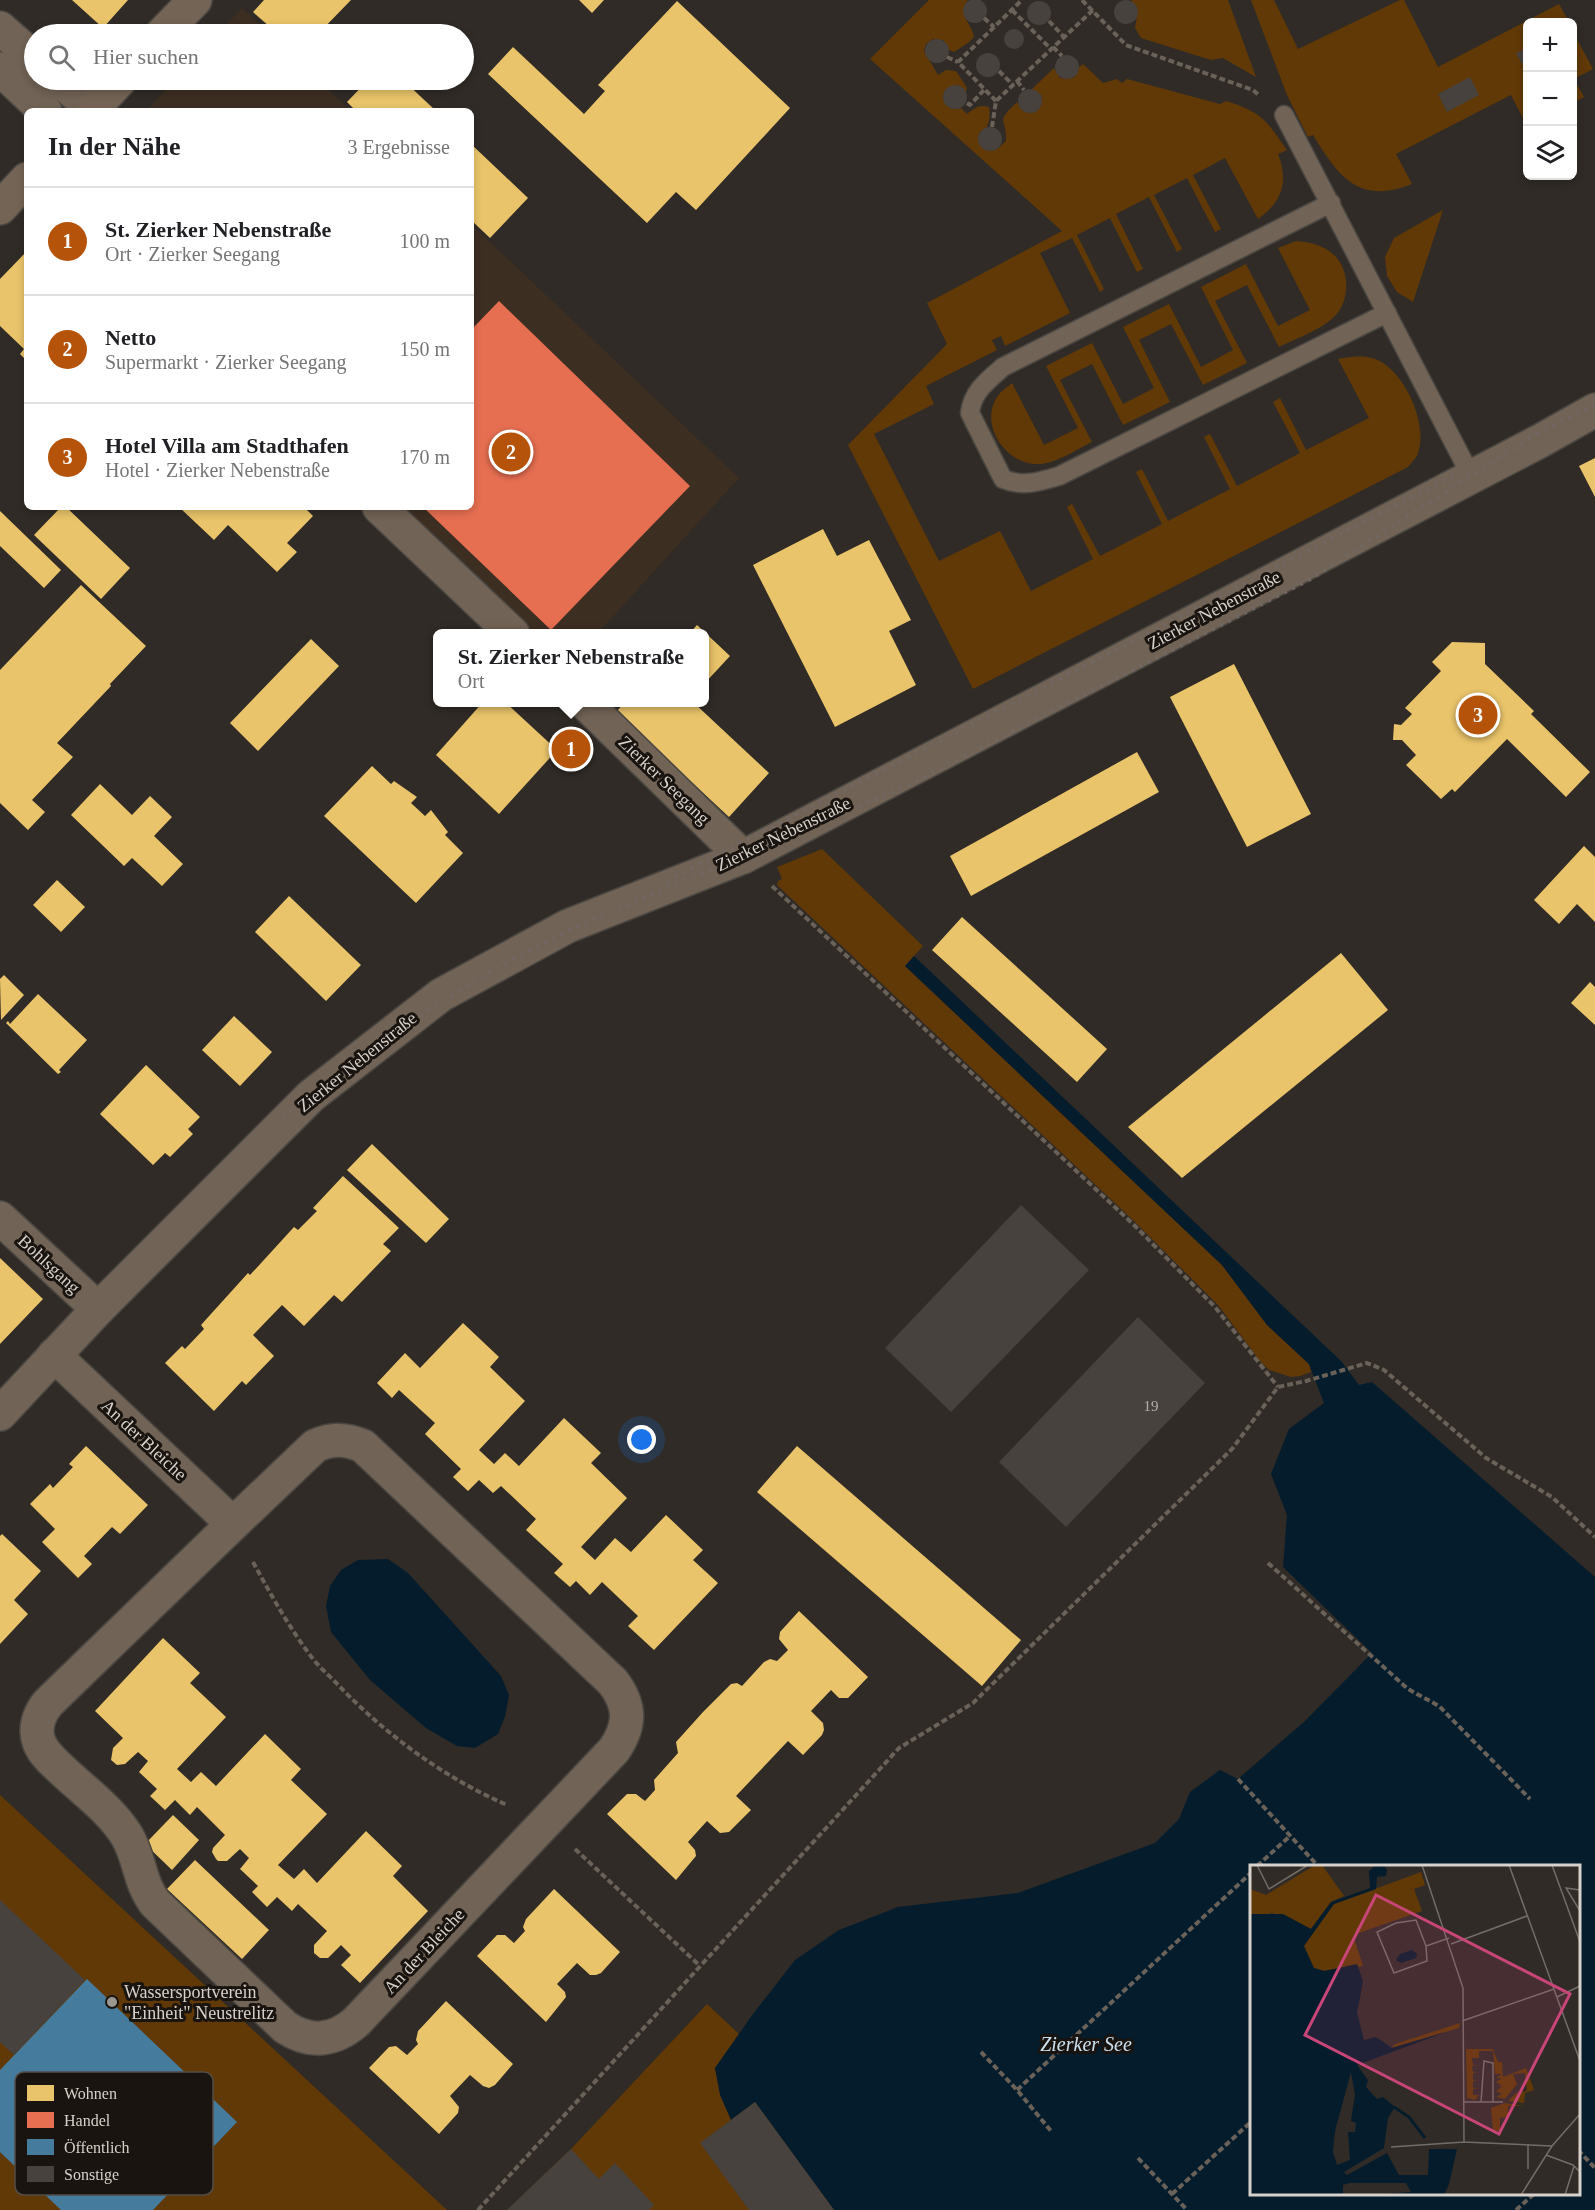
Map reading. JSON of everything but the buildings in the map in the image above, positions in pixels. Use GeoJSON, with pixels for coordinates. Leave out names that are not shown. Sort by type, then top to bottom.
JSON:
{"type":"FeatureCollection","features":[{"type":"Feature","properties":{"kind":"main road"},"geometry":{"type":"LineString","coordinates":[[172,24],[195,0]]}},
{"type":"Feature","properties":{"kind":"main road"},"geometry":{"type":"LineString","coordinates":[[94,108],[111,90]]}},
{"type":"Feature","properties":{"kind":"main road"},"geometry":{"type":"LineString","coordinates":[[0,208],[24,182]]}},
{"type":"Feature","properties":{"kind":"street"},"geometry":{"type":"LineString","coordinates":[[0,28],[24,49]]}},
{"type":"Feature","properties":{"kind":"street"},"geometry":{"type":"LineString","coordinates":[[0,69],[42,108]]}},
{"type":"Feature","properties":{"kind":"street"},"geometry":{"type":"LineString","coordinates":[[70,90],[90,108]]}},
{"type":"Feature","properties":{"kind":"street","name":"Zierker Nebenstraße"},"geometry":{"type":"LineString","coordinates":[[0,1414],[98,1309],[311,1096],[441,995],[568,926],[743,857],[1595,410]]}},
{"type":"Feature","properties":{"kind":"street"},"geometry":{"type":"LineString","coordinates":[[382,510],[509,629]]}},
{"type":"Feature","properties":{"kind":"street","name":"Zierker Seegang"},"geometry":{"type":"LineString","coordinates":[[589,707],[743,857]]}},
{"type":"Feature","properties":{"kind":"street","name":"Bohlsgang"},"geometry":{"type":"LineString","coordinates":[[0,1218],[98,1309]]}},
{"type":"Feature","properties":{"kind":"street","name":"An der Bleiche"},"geometry":{"type":"LineString","coordinates":[[54,1355],[233,1524]]}},
{"type":"Feature","properties":{"kind":"street","name":"An der Bleiche"},"geometry":{"type":"LineString","coordinates":[[339,1439],[357,1444],[374,1455],[613,1682],[622,1694],[626,1708],[627,1723],[622,1738],[614,1750],[356,2022],[334,2037],[308,2038],[285,2027],[155,1903],[142,1880],[127,1836],[116,1821],[49,1758],[38,1741],[37,1731],[42,1711],[48,1703],[233,1524],[315,1446],[339,1439]]}},
{"type":"Feature","properties":{"kind":"lane"},"geometry":{"type":"LineString","coordinates":[[1284,115],[1471,476]]}},
{"type":"Feature","properties":{"kind":"lane"},"geometry":{"type":"LineString","coordinates":[[1331,204],[1003,367],[985,382],[971,401],[970,412],[1003,479],[1014,484],[1035,483],[1059,476],[1387,313]]}},
{"type":"Feature","properties":{"kind":"path"},"geometry":{"type":"LineString","coordinates":[[958,62],[1022,0]]}},
{"type":"Feature","properties":{"kind":"path"},"geometry":{"type":"LineString","coordinates":[[1082,0],[1126,45],[1253,90],[1284,115]]}},
{"type":"Feature","properties":{"kind":"path"},"geometry":{"type":"LineString","coordinates":[[1012,10],[1062,56]]}},
{"type":"Feature","properties":{"kind":"path"},"geometry":{"type":"LineString","coordinates":[[992,127],[996,101],[1093,10]]}},
{"type":"Feature","properties":{"kind":"path"},"geometry":{"type":"LineString","coordinates":[[984,18],[994,27]]}},
{"type":"Feature","properties":{"kind":"path"},"geometry":{"type":"LineString","coordinates":[[1049,21],[1064,37]]}},
{"type":"Feature","properties":{"kind":"path"},"geometry":{"type":"LineString","coordinates":[[947,57],[958,62],[996,101]]}},
{"type":"Feature","properties":{"kind":"path"},"geometry":{"type":"LineString","coordinates":[[999,71],[1024,90]]}},
{"type":"Feature","properties":{"kind":"path"},"geometry":{"type":"LineString","coordinates":[[967,103],[970,105],[984,90]]}},
{"type":"Feature","properties":{"kind":"path"},"geometry":{"type":"LineString","coordinates":[[743,857],[1134,1225],[1215,1307],[1278,1387]]}},
{"type":"Feature","properties":{"kind":"path"},"geometry":{"type":"LineString","coordinates":[[478,2210],[899,1748],[973,1703],[1232,1449],[1278,1387],[1367,1363],[1384,1370],[1486,1458],[1552,1497],[1595,1537]]}},
{"type":"Feature","properties":{"kind":"path"},"geometry":{"type":"LineString","coordinates":[[233,1524],[291,1628],[315,1662],[356,1703],[399,1740],[444,1772],[490,1797],[546,1822],[699,1965]]}},
{"type":"Feature","properties":{"kind":"path"},"geometry":{"type":"LineString","coordinates":[[1268,1563],[1408,1689],[1439,1706],[1530,1799]]}},
{"type":"Feature","properties":{"kind":"path"},"geometry":{"type":"LineString","coordinates":[[1238,1779],[1317,1865]]}},
{"type":"Feature","properties":{"kind":"path"},"geometry":{"type":"LineString","coordinates":[[1258,1865],[1290,1836]]}},
{"type":"Feature","properties":{"kind":"path"},"geometry":{"type":"LineString","coordinates":[[1017,2091],[1250,1873]]}},
{"type":"Feature","properties":{"kind":"path"},"geometry":{"type":"LineString","coordinates":[[981,2052],[1051,2131]]}},
{"type":"Feature","properties":{"kind":"path"},"geometry":{"type":"LineString","coordinates":[[1172,2194],[1250,2122]]}},
{"type":"Feature","properties":{"kind":"path"},"geometry":{"type":"LineString","coordinates":[[1580,2153],[1595,2168]]}},
{"type":"Feature","properties":{"kind":"path"},"geometry":{"type":"LineString","coordinates":[[1138,2158],[1187,2210]]}},
{"type":"Feature","properties":{"kind":"path"},"geometry":{"type":"LineString","coordinates":[[1516,2210],[1532,2195]]}},
{"type":"Feature","properties":{"kind":"shaded area"},"geometry":{"type":"Polygon","coordinates":[[[929,0],[968,0],[964,14],[974,37],[954,52],[949,50],[943,40],[933,39],[926,44],[924,51],[938,75],[946,70],[956,71],[967,88],[966,92],[958,85],[947,89],[943,99],[948,107],[961,108],[967,114],[980,106],[989,107],[988,124],[979,136],[984,149],[995,150],[1006,141],[1003,121],[1017,102],[1024,112],[1028,113],[1038,109],[1042,99],[1041,95],[1032,89],[1054,68],[1060,78],[1068,79],[1075,77],[1079,67],[1083,64],[1103,83],[1117,79],[1122,83],[1127,79],[1220,104],[1226,101],[1248,109],[1268,124],[1287,150],[1278,154],[1283,174],[1281,191],[1273,206],[1258,219],[1225,158],[1193,175],[1221,229],[1215,232],[1187,178],[1154,195],[1182,249],[1177,252],[1149,197],[1116,214],[1143,269],[1137,272],[1110,218],[1077,235],[1104,289],[1100,292],[1072,238],[1040,253],[1070,313],[1005,346],[1001,336],[992,340],[997,350],[926,386],[934,404],[874,434],[939,561],[1000,531],[1031,591],[1093,559],[1067,507],[1072,504],[1100,556],[1162,524],[1136,472],[1142,469],[1168,521],[1230,489],[1204,437],[1210,434],[1237,486],[1300,453],[1273,402],[1280,398],[1306,450],[1369,418],[1338,359],[1367,357],[1378,360],[1392,370],[1401,380],[1414,405],[1420,432],[1417,456],[1408,467],[973,689],[848,445],[947,344],[927,303],[1062,231],[870,59],[929,0]]]}},
{"type":"Feature","properties":{"kind":"shaded area"},"geometry":{"type":"Polygon","coordinates":[[[1131,0],[1228,0],[1256,77],[1223,58],[1211,60],[1141,38],[1135,28],[1138,10],[1131,0]]]}},
{"type":"Feature","properties":{"kind":"shaded area"},"geometry":{"type":"Polygon","coordinates":[[[1251,0],[1274,0],[1298,49],[1404,0],[1438,67],[1523,23],[1523,118],[1511,95],[1396,154],[1412,184],[1393,190],[1364,189],[1352,183],[1332,163],[1313,135],[1308,137],[1287,95],[1251,0]]]}},
{"type":"Feature","properties":{"kind":"shaded area"},"geometry":{"type":"Polygon","coordinates":[[[1559,4],[1567,18],[1532,18],[1559,4]]]}},
{"type":"Feature","properties":{"kind":"shaded area"},"geometry":{"type":"Polygon","coordinates":[[[242,8],[259,24],[227,24],[242,8]]]}},
{"type":"Feature","properties":{"kind":"shaded area"},"geometry":{"type":"Polygon","coordinates":[[[1577,39],[1593,69],[1577,77],[1577,39]]]}},
{"type":"Feature","properties":{"kind":"shaded area"},"geometry":{"type":"Polygon","coordinates":[[[1577,84],[1584,97],[1577,101],[1577,84]]]}},
{"type":"Feature","properties":{"kind":"shaded area"},"geometry":{"type":"Polygon","coordinates":[[[166,90],[329,90],[348,108],[149,108],[166,90]]]}},
{"type":"Feature","properties":{"kind":"shaded area"},"geometry":{"type":"Polygon","coordinates":[[[1443,210],[1413,302],[1397,292],[1387,276],[1385,257],[1394,238],[1443,210]]]}},
{"type":"Feature","properties":{"kind":"shaded area"},"geometry":{"type":"Polygon","coordinates":[[[474,227],[739,478],[602,629],[529,629],[405,510],[474,510],[474,227]]]}},
{"type":"Feature","properties":{"kind":"shaded area"},"geometry":{"type":"Polygon","coordinates":[[[1296,241],[1321,246],[1334,255],[1343,268],[1346,285],[1344,301],[1336,315],[1324,325],[1279,347],[1247,285],[1215,301],[1247,363],[1203,385],[1171,324],[1139,340],[1170,402],[1123,425],[1092,364],[1060,380],[1092,442],[1057,460],[1035,464],[1023,462],[1013,456],[997,438],[992,426],[991,414],[994,403],[1001,392],[1012,383],[1044,445],[1078,428],[1046,366],[1092,343],[1123,404],[1154,388],[1123,327],[1169,304],[1201,367],[1233,350],[1201,287],[1246,264],[1278,326],[1310,310],[1278,248],[1296,241]]]}},
{"type":"Feature","properties":{"kind":"shaded area"},"geometry":{"type":"Polygon","coordinates":[[[822,849],[923,946],[905,966],[1222,1265],[1267,1325],[1309,1364],[1311,1372],[1291,1377],[1269,1370],[1218,1305],[1135,1222],[777,885],[782,879],[777,867],[822,849]]]}},
{"type":"Feature","properties":{"kind":"shaded area","name":"Wassersportverein \"Einheit\" Neustrelitz"},"geometry":{"type":"Polygon","coordinates":[[[0,1795],[447,2210],[0,2210],[0,1795]]]}},
{"type":"Feature","properties":{"kind":"shaded area"},"geometry":{"type":"Polygon","coordinates":[[[707,2004],[739,2034],[715,2068],[731,2119],[755,2102],[834,2210],[507,2210],[571,2149],[707,2004]]]}},
{"type":"Feature","properties":{"kind":"water","name":"Zierker See"},"geometry":{"type":"Polygon","coordinates":[[[914,956],[1341,1361],[1359,1385],[1372,1382],[1595,1577],[1595,2210],[834,2210],[755,2102],[731,2120],[720,2095],[715,2068],[795,1960],[839,1930],[898,1907],[1018,1893],[1155,1843],[1179,1819],[1190,1792],[1220,1770],[1238,1779],[1305,1721],[1372,1653],[1283,1567],[1287,1515],[1271,1474],[1289,1429],[1324,1403],[1309,1364],[1267,1325],[1222,1265],[905,966],[914,956]]]}},
{"type":"Feature","properties":{"kind":"water"},"geometry":{"type":"Polygon","coordinates":[[[388,1559],[408,1573],[501,1676],[509,1695],[505,1717],[498,1734],[475,1748],[457,1746],[426,1728],[370,1680],[331,1632],[326,1606],[330,1586],[341,1570],[358,1560],[388,1559]]]}},
{"type":"Feature","properties":{"kind":"railway"},"geometry":{"type":"LineString","coordinates":[[1528,438],[1595,404]]}},
{"type":"Feature","properties":{"kind":"railway"},"geometry":{"type":"LineString","coordinates":[[283,1118],[362,1057],[444,1000],[509,961],[578,926],[910,784],[1310,579],[1536,434]]}},
{"type":"Feature","properties":{"kind":"railway"},"geometry":{"type":"LineString","coordinates":[[667,881],[1467,469]]}},
{"type":"Feature","properties":{"kind":"place","name":"Netto"},"geometry":{"type":"Point","coordinates":[511,452]}},
{"type":"Feature","properties":{"kind":"place","name":"Hotel Villa am Stadthafen"},"geometry":{"type":"Point","coordinates":[1478,715]}},
{"type":"Feature","properties":{"kind":"place","name":"St. Zierker Nebenstraße"},"geometry":{"type":"Point","coordinates":[571,749]}},
{"type":"Feature","properties":{"kind":"place","name":"Wassersportverein \"Einheit\" Neustrelitz"},"geometry":{"type":"Point","coordinates":[112,2002]}}]}
